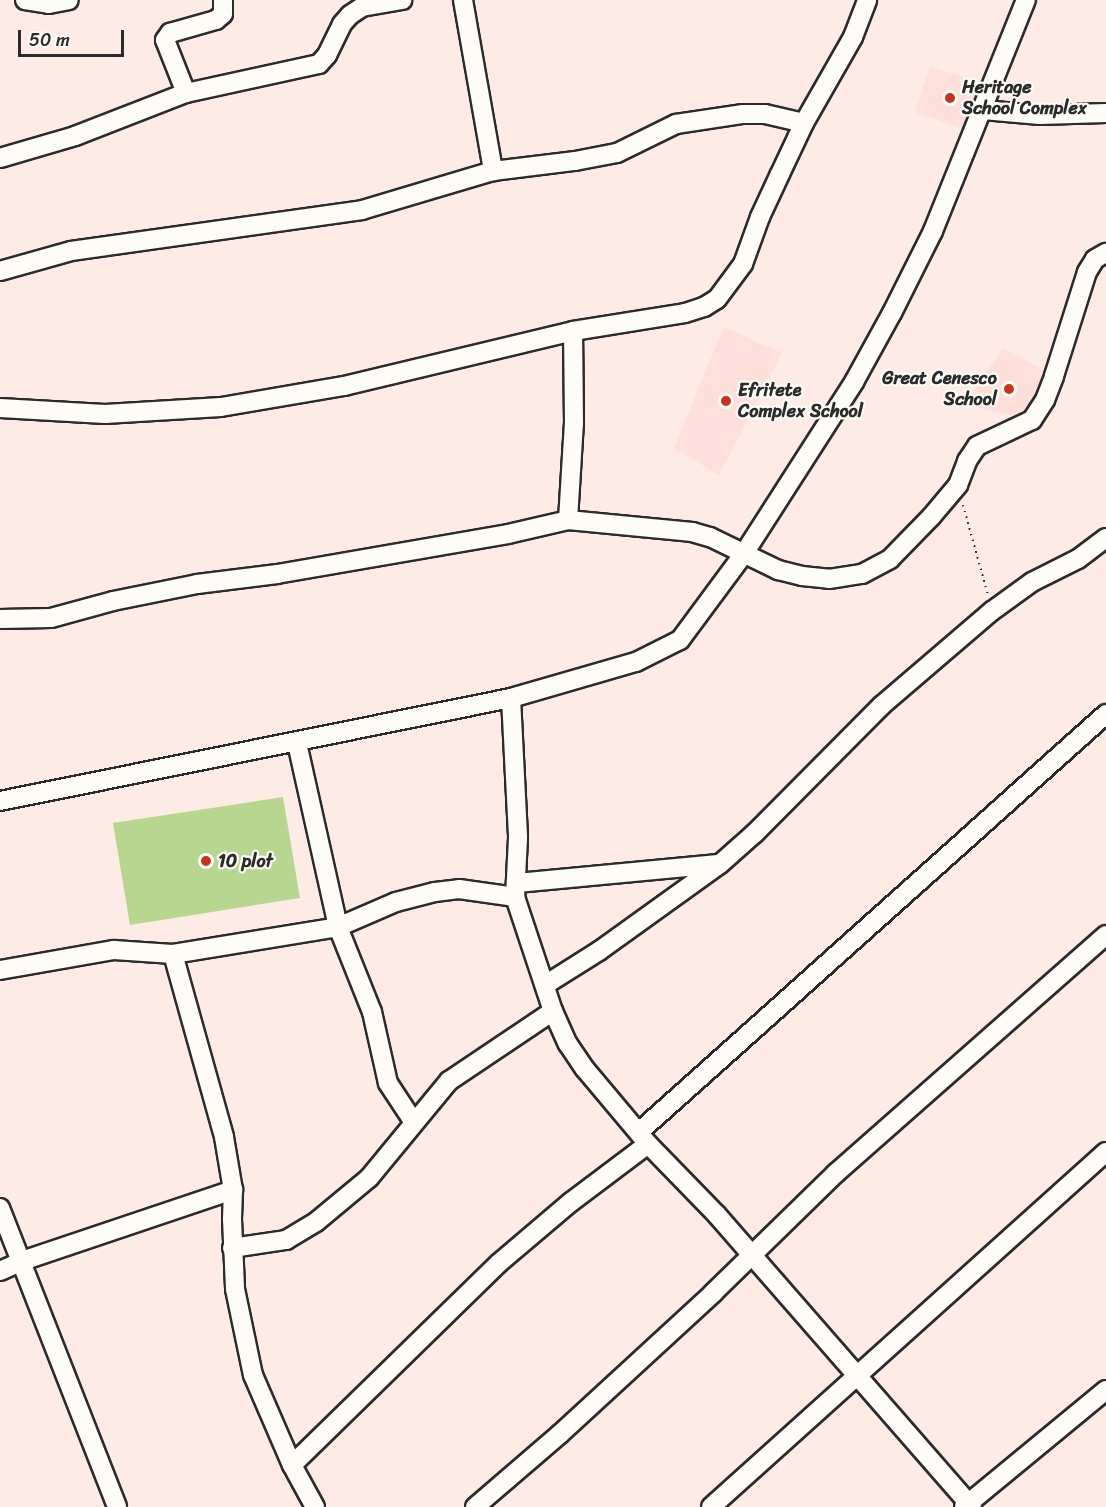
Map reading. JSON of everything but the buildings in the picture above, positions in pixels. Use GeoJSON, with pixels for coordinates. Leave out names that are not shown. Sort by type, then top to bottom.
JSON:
{"type":"FeatureCollection","features":[{"type":"Feature","properties":{"kind":"street"},"geometry":{"type":"LineString","coordinates":[[25,0],[49,4],[69,0]]}},
{"type":"Feature","properties":{"kind":"street"},"geometry":{"type":"LineString","coordinates":[[186,93],[165,40],[170,33],[216,20],[223,14],[223,0]]}},
{"type":"Feature","properties":{"kind":"street"},"geometry":{"type":"LineString","coordinates":[[0,158],[75,136],[186,93],[319,64],[327,55],[342,24],[350,15],[362,7],[402,0]]}},
{"type":"Feature","properties":{"kind":"street"},"geometry":{"type":"LineString","coordinates":[[463,0],[494,171]]}},
{"type":"Feature","properties":{"kind":"street"},"geometry":{"type":"LineString","coordinates":[[0,408],[105,414],[221,407],[344,386],[573,331],[685,313],[717,299],[742,264],[760,217],[804,123],[853,37],[867,0]]}},
{"type":"Feature","properties":{"kind":"street"},"geometry":{"type":"LineString","coordinates":[[0,801],[297,743],[511,698],[592,677],[667,649],[691,628],[743,555],[854,382],[933,231],[982,110],[996,68],[1026,0]]}},
{"type":"Feature","properties":{"kind":"street"},"geometry":{"type":"LineString","coordinates":[[982,110],[1040,115],[1106,113]]}},
{"type":"Feature","properties":{"kind":"street"},"geometry":{"type":"LineString","coordinates":[[0,271],[71,250],[346,214],[494,171],[575,161],[616,153],[676,124],[725,115],[765,114],[804,123]]}},
{"type":"Feature","properties":{"kind":"street"},"geometry":{"type":"LineString","coordinates":[[0,619],[51,618],[113,601],[197,584],[277,574],[508,534],[568,520],[692,532],[710,537],[778,570],[802,576],[829,579],[862,574],[890,560],[958,485],[967,461],[977,446],[993,436],[1024,425],[1038,410],[1054,376],[1087,272],[1095,259],[1106,253]]}},
{"type":"Feature","properties":{"kind":"street"},"geometry":{"type":"LineString","coordinates":[[568,520],[574,423],[573,331]]}},
{"type":"Feature","properties":{"kind":"street"},"geometry":{"type":"LineString","coordinates":[[545,985],[653,914],[720,864],[755,833],[880,706],[992,611],[1032,582],[1078,559],[1106,538]]}},
{"type":"Feature","properties":{"kind":"street"},"geometry":{"type":"LineString","coordinates":[[511,698],[517,774],[516,890],[553,1011],[568,1044],[585,1069],[643,1138],[751,1254],[859,1376],[968,1506],[1106,1390]]}},
{"type":"Feature","properties":{"kind":"street"},"geometry":{"type":"LineString","coordinates":[[292,1466],[499,1263],[643,1138],[1106,714]]}},
{"type":"Feature","properties":{"kind":"street"},"geometry":{"type":"LineString","coordinates":[[297,743],[338,927],[372,1012],[388,1083],[413,1121]]}},
{"type":"Feature","properties":{"kind":"street"},"geometry":{"type":"LineString","coordinates":[[0,970],[114,950],[173,954],[338,927],[396,902],[426,893],[459,889],[516,890],[720,864]]}},
{"type":"Feature","properties":{"kind":"street"},"geometry":{"type":"LineString","coordinates":[[475,1507],[713,1293],[837,1173],[1106,935]]}},
{"type":"Feature","properties":{"kind":"street"},"geometry":{"type":"LineString","coordinates":[[173,954],[224,1137],[233,1190],[232,1248],[235,1289],[253,1375],[292,1466],[315,1507]]}},
{"type":"Feature","properties":{"kind":"street"},"geometry":{"type":"LineString","coordinates":[[232,1248],[286,1240],[316,1222],[369,1178],[413,1121],[449,1081],[553,1011]]}},
{"type":"Feature","properties":{"kind":"street"},"geometry":{"type":"LineString","coordinates":[[711,1507],[1106,1152]]}},
{"type":"Feature","properties":{"kind":"street"},"geometry":{"type":"LineString","coordinates":[[0,1271],[22,1261],[233,1190]]}},
{"type":"Feature","properties":{"kind":"street"},"geometry":{"type":"LineString","coordinates":[[0,1208],[117,1507]]}},
{"type":"Feature","properties":{"kind":"path"},"geometry":{"type":"LineString","coordinates":[[958,485],[992,611]]}},
{"type":"Feature","properties":{"kind":"shaded area","name":"Heritage School Complex"},"geometry":{"type":"Polygon","coordinates":[[[930,67],[985,84],[967,130],[915,112],[930,67]]]}},
{"type":"Feature","properties":{"kind":"shaded area","name":"Efritete Complex School"},"geometry":{"type":"Polygon","coordinates":[[[724,327],[782,353],[719,475],[674,448],[724,327]]]}},
{"type":"Feature","properties":{"kind":"shaded area","name":"Great Cenesco School"},"geometry":{"type":"Polygon","coordinates":[[[1003,348],[1051,374],[1029,419],[964,405],[1003,348]]]}},
{"type":"Feature","properties":{"kind":"green space","name":"10 plot"},"geometry":{"type":"Polygon","coordinates":[[[283,797],[300,898],[130,925],[113,823],[283,797]]]}},
{"type":"Feature","properties":{"kind":"place","name":"Heritage School Complex"},"geometry":{"type":"Point","coordinates":[950,98]}},
{"type":"Feature","properties":{"kind":"place","name":"Great Cenesco School"},"geometry":{"type":"Point","coordinates":[1009,389]}},
{"type":"Feature","properties":{"kind":"place","name":"Efritete Complex School"},"geometry":{"type":"Point","coordinates":[726,401]}},
{"type":"Feature","properties":{"kind":"place","name":"10 plot"},"geometry":{"type":"Point","coordinates":[206,861]}}]}
